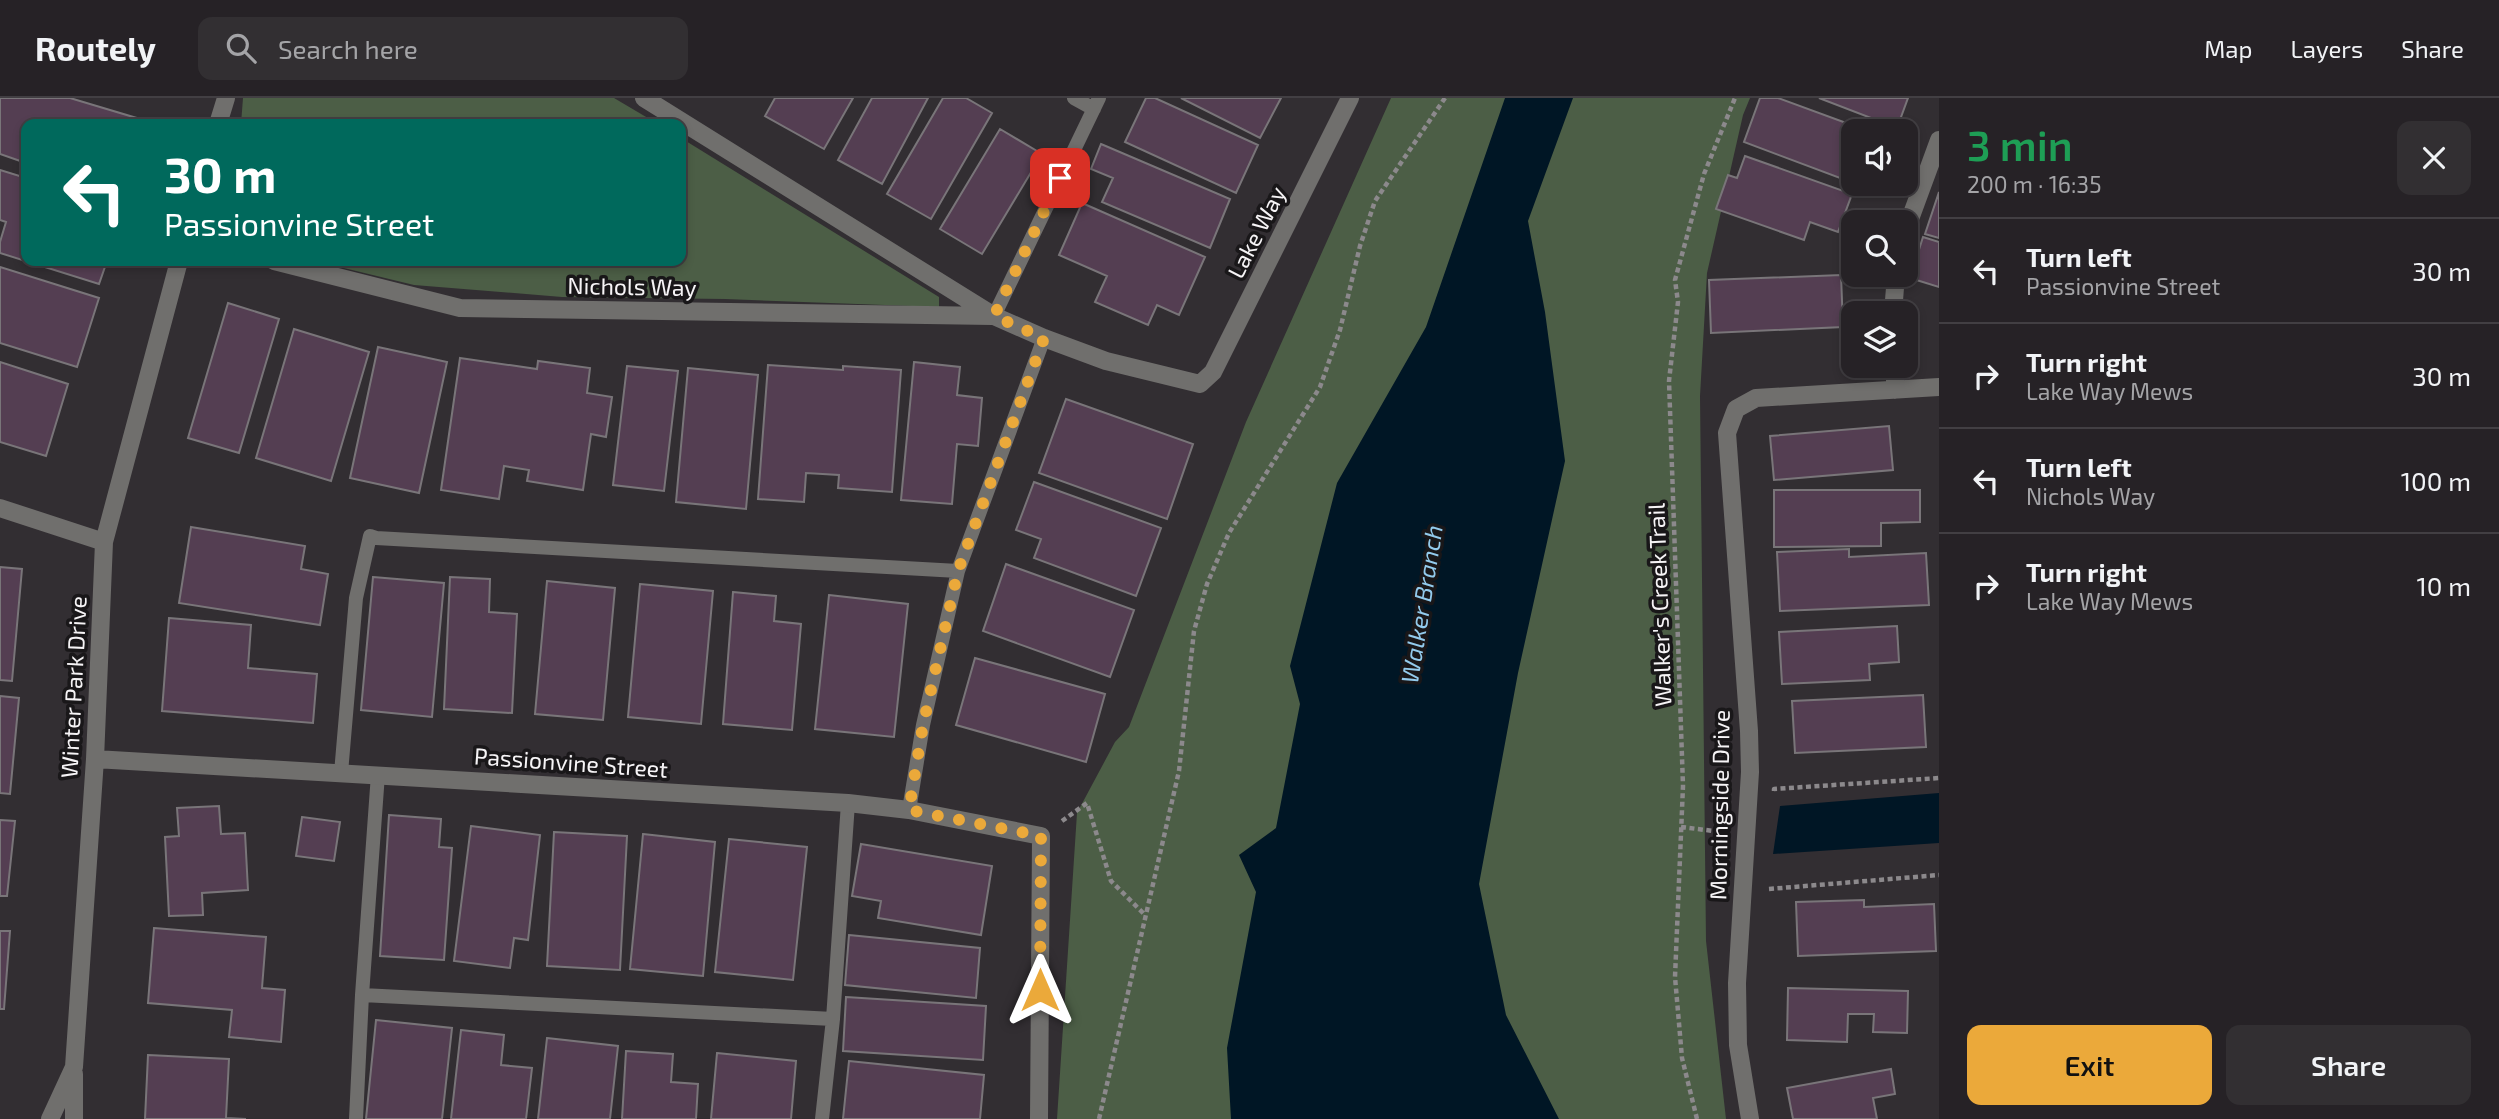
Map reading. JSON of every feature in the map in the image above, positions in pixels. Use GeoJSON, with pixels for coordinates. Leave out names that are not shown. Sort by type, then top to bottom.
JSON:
{"type":"FeatureCollection","features":[{"type":"Feature","properties":{"kind":"street"},"geometry":{"type":"LineString","coordinates":[[220,119],[226,98]]}},
{"type":"Feature","properties":{"kind":"street","name":"Nichols Way"},"geometry":{"type":"LineString","coordinates":[[644,98],[678,119]]}},
{"type":"Feature","properties":{"kind":"street","name":"Lake Way"},"geometry":{"type":"LineString","coordinates":[[1200,384],[1213,372],[1350,98]]}},
{"type":"Feature","properties":{"kind":"street","name":"Nichols Way"},"geometry":{"type":"LineString","coordinates":[[686,124],[994,316],[1106,361],[1200,384]]}},
{"type":"Feature","properties":{"kind":"street"},"geometry":{"type":"LineString","coordinates":[[1913,210],[1939,140]]}},
{"type":"Feature","properties":{"kind":"street","name":"Winter Park Drive"},"geometry":{"type":"LineString","coordinates":[[50,1119],[74,1067],[95,759],[104,542],[178,266]]}},
{"type":"Feature","properties":{"kind":"street","name":"Nichols Way"},"geometry":{"type":"LineString","coordinates":[[294,266],[460,308],[994,316]]}},
{"type":"Feature","properties":{"kind":"street"},"geometry":{"type":"LineString","coordinates":[[1895,378],[1895,390],[1939,387]]}},
{"type":"Feature","properties":{"kind":"street","name":"Morningside Drive"},"geometry":{"type":"LineString","coordinates":[[1750,1119],[1738,1045],[1737,983],[1750,772],[1749,731],[1727,433],[1735,409],[1756,398],[1895,390]]}},
{"type":"Feature","properties":{"kind":"street"},"geometry":{"type":"LineString","coordinates":[[0,508],[104,542]]}},
{"type":"Feature","properties":{"kind":"street","name":"Passionvine Street"},"geometry":{"type":"LineString","coordinates":[[95,759],[848,803],[909,810],[1041,836]]}},
{"type":"Feature","properties":{"kind":"street"},"geometry":{"type":"LineString","coordinates":[[1039,1119],[1041,836]]}},
{"type":"Feature","properties":{"kind":"street"},"geometry":{"type":"LineString","coordinates":[[74,1067],[74,1119]]}},
{"type":"Feature","properties":{"kind":"lane"},"geometry":{"type":"LineString","coordinates":[[994,316],[1096,104],[1074,98]]}},
{"type":"Feature","properties":{"kind":"lane"},"geometry":{"type":"LineString","coordinates":[[909,810],[923,725],[958,571],[1044,338]]}},
{"type":"Feature","properties":{"kind":"lane"},"geometry":{"type":"LineString","coordinates":[[341,773],[355,598],[370,536],[958,571]]}},
{"type":"Feature","properties":{"kind":"lane"},"geometry":{"type":"LineString","coordinates":[[356,1119],[378,774]]}},
{"type":"Feature","properties":{"kind":"lane"},"geometry":{"type":"LineString","coordinates":[[822,1119],[833,1019],[848,803]]}},
{"type":"Feature","properties":{"kind":"lane"},"geometry":{"type":"LineString","coordinates":[[362,995],[833,1019]]}},
{"type":"Feature","properties":{"kind":"path"},"geometry":{"type":"LineString","coordinates":[[1099,1119],[1179,771],[1194,631],[1206,584],[1229,533],[1320,387],[1340,330],[1360,246],[1375,201],[1445,98]]}},
{"type":"Feature","properties":{"kind":"path","name":"Walker's Creek Trail"},"geometry":{"type":"LineString","coordinates":[[1698,1119],[1682,1058],[1675,977],[1683,786],[1669,382],[1678,302],[1675,281],[1704,174],[1735,98]]}},
{"type":"Feature","properties":{"kind":"path"},"geometry":{"type":"LineString","coordinates":[[1773,802],[1774,789],[1939,778]]}},
{"type":"Feature","properties":{"kind":"path"},"geometry":{"type":"LineString","coordinates":[[1041,836],[1087,803],[1111,881],[1145,915]]}},
{"type":"Feature","properties":{"kind":"path"},"geometry":{"type":"LineString","coordinates":[[1681,827],[1746,834]]}},
{"type":"Feature","properties":{"kind":"path"},"geometry":{"type":"LineString","coordinates":[[1768,876],[1767,889],[1939,875]]}},
{"type":"Feature","properties":{"kind":"green space"},"geometry":{"type":"Polygon","coordinates":[[[243,98],[614,98],[650,119],[241,119],[243,98]]]}},
{"type":"Feature","properties":{"kind":"green space"},"geometry":{"type":"Polygon","coordinates":[[[1391,98],[1750,98],[1743,115],[1707,273],[1700,396],[1706,941],[1726,1119],[1057,1119],[1077,813],[1115,742],[1129,727],[1246,422],[1391,98]]]}},
{"type":"Feature","properties":{"kind":"green space"},"geometry":{"type":"Polygon","coordinates":[[[686,141],[939,297],[939,307],[725,299],[562,297],[414,285],[336,266],[686,266],[686,141]]]}},
{"type":"Feature","properties":{"kind":"water","name":"Walker Branch"},"geometry":{"type":"Polygon","coordinates":[[[1505,98],[1573,98],[1528,221],[1545,312],[1565,461],[1518,673],[1479,884],[1506,1015],[1559,1119],[1231,1119],[1227,1048],[1256,892],[1239,855],[1276,828],[1300,704],[1290,666],[1337,483],[1426,327],[1505,98]]]}},
{"type":"Feature","properties":{"kind":"water"},"geometry":{"type":"Polygon","coordinates":[[[1939,793],[1939,843],[1773,854],[1780,806],[1939,793]]]}},
{"type":"Feature","properties":{"kind":"building"},"geometry":{"type":"Polygon","coordinates":[[[0,98],[70,98],[140,119],[21,119],[21,161],[0,154],[0,98]]]}},
{"type":"Feature","properties":{"kind":"building"},"geometry":{"type":"Polygon","coordinates":[[[775,98],[853,98],[824,149],[765,116],[775,98]]]}},
{"type":"Feature","properties":{"kind":"building"},"geometry":{"type":"Polygon","coordinates":[[[872,98],[928,98],[882,184],[838,160],[872,98]]]}},
{"type":"Feature","properties":{"kind":"building"},"geometry":{"type":"Polygon","coordinates":[[[943,98],[966,98],[992,113],[931,219],[887,194],[943,98]]]}},
{"type":"Feature","properties":{"kind":"building"},"geometry":{"type":"Polygon","coordinates":[[[1146,98],[1155,98],[1258,145],[1236,193],[1125,142],[1146,98]]]}},
{"type":"Feature","properties":{"kind":"building"},"geometry":{"type":"Polygon","coordinates":[[[1181,98],[1281,98],[1260,138],[1181,98]]]}},
{"type":"Feature","properties":{"kind":"building"},"geometry":{"type":"Polygon","coordinates":[[[1760,98],[1778,98],[1841,121],[1841,178],[1744,142],[1760,98]]]}},
{"type":"Feature","properties":{"kind":"building"},"geometry":{"type":"Polygon","coordinates":[[[1819,98],[1908,98],[1900,119],[1874,119],[1819,98]]]}},
{"type":"Feature","properties":{"kind":"building"},"geometry":{"type":"Polygon","coordinates":[[[1000,129],[1042,154],[982,254],[940,229],[1000,129]]]}},
{"type":"Feature","properties":{"kind":"building"},"geometry":{"type":"Polygon","coordinates":[[[1101,144],[1230,199],[1210,248],[1102,202],[1113,178],[1091,169],[1101,144]]]}},
{"type":"Feature","properties":{"kind":"building"},"geometry":{"type":"Polygon","coordinates":[[[1745,156],[1841,190],[1841,196],[1851,196],[1846,210],[1841,210],[1838,232],[1810,222],[1804,240],[1716,209],[1728,175],[1737,178],[1745,156]]]}},
{"type":"Feature","properties":{"kind":"building"},"geometry":{"type":"Polygon","coordinates":[[[0,170],[21,176],[21,260],[0,253],[6,222],[0,220],[0,170]]]}},
{"type":"Feature","properties":{"kind":"building"},"geometry":{"type":"Polygon","coordinates":[[[1939,192],[1939,238],[1925,234],[1939,192]]]}},
{"type":"Feature","properties":{"kind":"building"},"geometry":{"type":"Polygon","coordinates":[[[1082,203],[1205,257],[1179,315],[1157,305],[1148,325],[1095,302],[1107,276],[1059,255],[1082,203]]]}},
{"type":"Feature","properties":{"kind":"building"},"geometry":{"type":"Polygon","coordinates":[[[1923,237],[1939,242],[1939,287],[1918,280],[1918,253],[1923,237]]]}},
{"type":"Feature","properties":{"kind":"building"},"geometry":{"type":"Polygon","coordinates":[[[42,266],[105,266],[99,284],[42,266]]]}},
{"type":"Feature","properties":{"kind":"building"},"geometry":{"type":"Polygon","coordinates":[[[0,267],[99,298],[77,367],[0,343],[0,267]]]}},
{"type":"Feature","properties":{"kind":"building"},"geometry":{"type":"Polygon","coordinates":[[[1841,275],[1841,327],[1711,333],[1709,280],[1841,275]]]}},
{"type":"Feature","properties":{"kind":"building"},"geometry":{"type":"Polygon","coordinates":[[[228,303],[279,319],[239,453],[188,438],[228,303]]]}},
{"type":"Feature","properties":{"kind":"building"},"geometry":{"type":"Polygon","coordinates":[[[294,329],[369,352],[331,481],[256,458],[294,329]]]}},
{"type":"Feature","properties":{"kind":"building"},"geometry":{"type":"Polygon","coordinates":[[[378,347],[447,362],[419,493],[350,478],[378,347]]]}},
{"type":"Feature","properties":{"kind":"building"},"geometry":{"type":"Polygon","coordinates":[[[460,358],[537,369],[538,361],[590,368],[587,393],[612,397],[606,437],[591,434],[583,490],[527,481],[529,470],[504,466],[499,499],[441,490],[460,358]]]}},
{"type":"Feature","properties":{"kind":"building"},"geometry":{"type":"Polygon","coordinates":[[[0,362],[68,384],[46,456],[0,442],[0,362]]]}},
{"type":"Feature","properties":{"kind":"building"},"geometry":{"type":"Polygon","coordinates":[[[914,362],[960,367],[957,395],[982,398],[978,446],[957,444],[952,504],[901,500],[914,362]]]}},
{"type":"Feature","properties":{"kind":"building"},"geometry":{"type":"Polygon","coordinates":[[[768,365],[843,370],[843,366],[901,370],[892,492],[838,488],[839,475],[806,473],[804,502],[758,499],[768,365]]]}},
{"type":"Feature","properties":{"kind":"building"},"geometry":{"type":"Polygon","coordinates":[[[627,366],[678,371],[664,491],[613,485],[627,366]]]}},
{"type":"Feature","properties":{"kind":"building"},"geometry":{"type":"Polygon","coordinates":[[[688,368],[758,375],[746,509],[676,502],[688,368]]]}},
{"type":"Feature","properties":{"kind":"building"},"geometry":{"type":"Polygon","coordinates":[[[1066,399],[1193,444],[1167,519],[1039,473],[1066,399]]]}},
{"type":"Feature","properties":{"kind":"building"},"geometry":{"type":"Polygon","coordinates":[[[1889,426],[1893,470],[1774,480],[1770,436],[1889,426]]]}},
{"type":"Feature","properties":{"kind":"building"},"geometry":{"type":"Polygon","coordinates":[[[1034,482],[1161,528],[1136,596],[1034,558],[1041,539],[1016,530],[1034,482]]]}},
{"type":"Feature","properties":{"kind":"building"},"geometry":{"type":"Polygon","coordinates":[[[1774,490],[1920,490],[1920,522],[1881,523],[1881,546],[1774,547],[1774,490]]]}},
{"type":"Feature","properties":{"kind":"building"},"geometry":{"type":"Polygon","coordinates":[[[191,527],[305,546],[301,569],[328,574],[320,625],[179,603],[191,527]]]}},
{"type":"Feature","properties":{"kind":"building"},"geometry":{"type":"Polygon","coordinates":[[[1849,549],[1849,557],[1926,553],[1929,605],[1780,611],[1777,552],[1849,549]]]}},
{"type":"Feature","properties":{"kind":"building"},"geometry":{"type":"Polygon","coordinates":[[[1006,564],[1134,610],[1110,677],[983,631],[1006,564]]]}},
{"type":"Feature","properties":{"kind":"building"},"geometry":{"type":"Polygon","coordinates":[[[0,567],[22,569],[12,681],[0,680],[0,567]]]}},
{"type":"Feature","properties":{"kind":"building"},"geometry":{"type":"Polygon","coordinates":[[[373,577],[444,583],[432,717],[361,710],[373,577]]]}},
{"type":"Feature","properties":{"kind":"building"},"geometry":{"type":"Polygon","coordinates":[[[450,577],[490,579],[489,612],[517,614],[512,713],[444,709],[450,577]]]}},
{"type":"Feature","properties":{"kind":"building"},"geometry":{"type":"Polygon","coordinates":[[[547,581],[615,588],[603,720],[535,714],[547,581]]]}},
{"type":"Feature","properties":{"kind":"building"},"geometry":{"type":"Polygon","coordinates":[[[640,584],[713,591],[701,724],[628,717],[640,584]]]}},
{"type":"Feature","properties":{"kind":"building"},"geometry":{"type":"Polygon","coordinates":[[[733,592],[776,596],[774,621],[801,624],[792,730],[723,724],[733,592]]]}},
{"type":"Feature","properties":{"kind":"building"},"geometry":{"type":"Polygon","coordinates":[[[829,595],[908,604],[894,737],[815,729],[829,595]]]}},
{"type":"Feature","properties":{"kind":"building"},"geometry":{"type":"Polygon","coordinates":[[[169,618],[251,625],[248,668],[317,674],[313,723],[162,711],[169,618]]]}},
{"type":"Feature","properties":{"kind":"building"},"geometry":{"type":"Polygon","coordinates":[[[1897,626],[1899,662],[1869,664],[1870,680],[1782,684],[1779,632],[1897,626]]]}},
{"type":"Feature","properties":{"kind":"building"},"geometry":{"type":"Polygon","coordinates":[[[975,658],[1105,694],[1086,762],[956,725],[975,658]]]}},
{"type":"Feature","properties":{"kind":"building"},"geometry":{"type":"Polygon","coordinates":[[[1923,695],[1926,747],[1795,753],[1792,701],[1923,695]]]}},
{"type":"Feature","properties":{"kind":"building"},"geometry":{"type":"Polygon","coordinates":[[[0,696],[19,698],[10,794],[0,793],[0,696]]]}},
{"type":"Feature","properties":{"kind":"building"},"geometry":{"type":"Polygon","coordinates":[[[219,806],[221,834],[245,833],[248,890],[202,893],[203,915],[169,916],[165,837],[179,836],[177,808],[219,806]]]}},
{"type":"Feature","properties":{"kind":"building"},"geometry":{"type":"Polygon","coordinates":[[[389,815],[441,819],[439,847],[452,848],[444,960],[380,956],[389,815]]]}},
{"type":"Feature","properties":{"kind":"building"},"geometry":{"type":"Polygon","coordinates":[[[302,817],[340,822],[334,861],[296,856],[302,817]]]}},
{"type":"Feature","properties":{"kind":"building"},"geometry":{"type":"Polygon","coordinates":[[[0,820],[15,821],[7,896],[0,896],[0,820]]]}},
{"type":"Feature","properties":{"kind":"building"},"geometry":{"type":"Polygon","coordinates":[[[471,826],[540,835],[528,940],[514,938],[510,968],[454,961],[471,826]]]}},
{"type":"Feature","properties":{"kind":"building"},"geometry":{"type":"Polygon","coordinates":[[[554,832],[627,836],[620,970],[547,966],[554,832]]]}},
{"type":"Feature","properties":{"kind":"building"},"geometry":{"type":"Polygon","coordinates":[[[643,834],[715,842],[703,976],[630,969],[643,834]]]}},
{"type":"Feature","properties":{"kind":"building"},"geometry":{"type":"Polygon","coordinates":[[[729,839],[807,847],[793,980],[715,972],[729,839]]]}},
{"type":"Feature","properties":{"kind":"building"},"geometry":{"type":"Polygon","coordinates":[[[861,844],[992,866],[981,935],[878,918],[881,901],[852,896],[861,844]]]}},
{"type":"Feature","properties":{"kind":"building"},"geometry":{"type":"Polygon","coordinates":[[[1864,900],[1864,907],[1934,904],[1936,951],[1798,956],[1796,902],[1864,900]]]}},
{"type":"Feature","properties":{"kind":"building"},"geometry":{"type":"Polygon","coordinates":[[[154,928],[266,937],[262,988],[285,990],[281,1042],[229,1037],[232,1010],[148,1003],[154,928]]]}},
{"type":"Feature","properties":{"kind":"building"},"geometry":{"type":"Polygon","coordinates":[[[0,931],[10,931],[4,1009],[0,1009],[0,931]]]}},
{"type":"Feature","properties":{"kind":"building"},"geometry":{"type":"Polygon","coordinates":[[[849,935],[980,948],[976,998],[845,985],[849,935]]]}},
{"type":"Feature","properties":{"kind":"building"},"geometry":{"type":"Polygon","coordinates":[[[1788,988],[1908,991],[1907,1033],[1873,1032],[1874,1014],[1848,1014],[1847,1042],[1787,1040],[1788,988]]]}},
{"type":"Feature","properties":{"kind":"building"},"geometry":{"type":"Polygon","coordinates":[[[846,997],[986,1006],[983,1060],[843,1051],[846,997]]]}},
{"type":"Feature","properties":{"kind":"building"},"geometry":{"type":"Polygon","coordinates":[[[376,1020],[452,1028],[442,1119],[366,1119],[376,1020]]]}},
{"type":"Feature","properties":{"kind":"building"},"geometry":{"type":"Polygon","coordinates":[[[461,1030],[504,1035],[501,1065],[532,1068],[526,1119],[451,1119],[461,1030]]]}},
{"type":"Feature","properties":{"kind":"building"},"geometry":{"type":"Polygon","coordinates":[[[547,1038],[618,1046],[610,1119],[538,1119],[547,1038]]]}},
{"type":"Feature","properties":{"kind":"building"},"geometry":{"type":"Polygon","coordinates":[[[626,1051],[673,1054],[671,1082],[698,1084],[696,1119],[622,1119],[626,1051]]]}},
{"type":"Feature","properties":{"kind":"building"},"geometry":{"type":"Polygon","coordinates":[[[717,1053],[796,1061],[791,1119],[711,1119],[717,1053]]]}},
{"type":"Feature","properties":{"kind":"building"},"geometry":{"type":"Polygon","coordinates":[[[148,1055],[229,1059],[226,1118],[246,1119],[145,1119],[148,1055]]]}},
{"type":"Feature","properties":{"kind":"building"},"geometry":{"type":"Polygon","coordinates":[[[849,1061],[984,1075],[980,1119],[843,1119],[849,1061]]]}},
{"type":"Feature","properties":{"kind":"building"},"geometry":{"type":"Polygon","coordinates":[[[1891,1069],[1895,1094],[1873,1098],[1877,1119],[1793,1119],[1787,1088],[1891,1069]]]}},
{"type":"Feature","properties":{"kind":"route"},"geometry":{"type":"LineString","coordinates":[[1040,990],[1041,836],[909,810],[923,725],[958,571],[1044,338],[994,316],[1060,178]]}}]}
